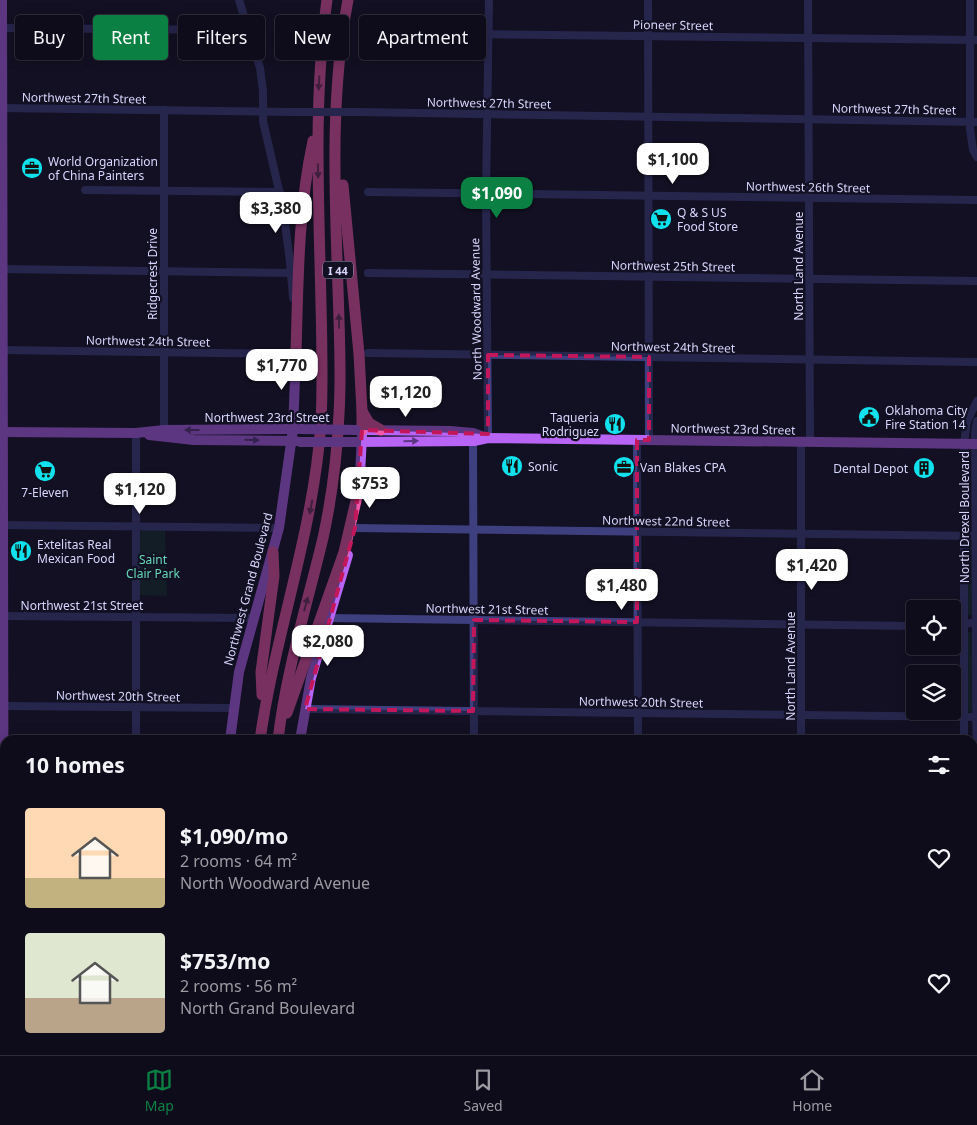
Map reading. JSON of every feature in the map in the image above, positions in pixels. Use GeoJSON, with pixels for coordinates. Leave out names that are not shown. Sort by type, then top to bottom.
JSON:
{"type":"FeatureCollection","features":[{"type":"Feature","properties":{"kind":"highway","name":"I 44"},"geometry":{"type":"LineString","coordinates":[[261,735],[273,661],[306,533],[318,458],[322,385],[317,122],[320,65],[327,0]]}},
{"type":"Feature","properties":{"kind":"highway","name":"I 44"},"geometry":{"type":"LineString","coordinates":[[279,735],[292,660],[323,536],[336,458],[340,394],[336,118],[341,45],[348,0]]}},
{"type":"Feature","properties":{"kind":"highway"},"geometry":{"type":"LineString","coordinates":[[336,118],[359,354],[362,411],[359,436]]}},
{"type":"Feature","properties":{"kind":"highway"},"geometry":{"type":"LineString","coordinates":[[296,354],[306,172],[317,122]]}},
{"type":"Feature","properties":{"kind":"highway"},"geometry":{"type":"LineString","coordinates":[[362,411],[369,423],[381,430]]}},
{"type":"Feature","properties":{"kind":"highway"},"geometry":{"type":"LineString","coordinates":[[279,735],[344,552],[359,488]]}},
{"type":"Feature","properties":{"kind":"highway"},"geometry":{"type":"LineString","coordinates":[[264,714],[261,672],[274,576],[273,552]]}},
{"type":"Feature","properties":{"kind":"main road"},"geometry":{"type":"LineString","coordinates":[[2,0],[1,616],[3,735]]}},
{"type":"Feature","properties":{"kind":"main road","name":"Northwest Grand Boulevard"},"geometry":{"type":"LineString","coordinates":[[230,735],[238,672],[273,552],[279,528],[288,458],[296,441],[296,354]]}},
{"type":"Feature","properties":{"kind":"main road","name":"Northwest 23rd Street"},"geometry":{"type":"LineString","coordinates":[[164,434],[297,429],[359,436],[381,430],[488,438],[976,444]]}},
{"type":"Feature","properties":{"kind":"main road","name":"Northwest 23rd Street"},"geometry":{"type":"LineString","coordinates":[[1,432],[136,433],[270,441],[359,436],[473,437]]}},
{"type":"Feature","properties":{"kind":"main road"},"geometry":{"type":"LineString","coordinates":[[301,735],[311,678],[355,528],[359,488],[359,436]]}},
{"type":"Feature","properties":{"kind":"main road"},"geometry":{"type":"LineString","coordinates":[[270,441],[282,450],[288,458]]}},
{"type":"Feature","properties":{"kind":"street","name":"Northwest Grand Boulevard"},"geometry":{"type":"LineString","coordinates":[[239,0],[244,15]]}},
{"type":"Feature","properties":{"kind":"street","name":"North Woodward Avenue"},"geometry":{"type":"LineString","coordinates":[[488,438],[486,194],[489,0]]}},
{"type":"Feature","properties":{"kind":"street"},"geometry":{"type":"LineString","coordinates":[[648,0],[649,440]]}},
{"type":"Feature","properties":{"kind":"street","name":"North Land Avenue"},"geometry":{"type":"LineString","coordinates":[[801,735],[801,533],[809,360],[808,0]]}},
{"type":"Feature","properties":{"kind":"street"},"geometry":{"type":"LineString","coordinates":[[970,0],[974,40],[973,150],[977,158]]}},
{"type":"Feature","properties":{"kind":"street"},"geometry":{"type":"LineString","coordinates":[[1,28],[178,29]]}},
{"type":"Feature","properties":{"kind":"street","name":"Pioneer Street"},"geometry":{"type":"LineString","coordinates":[[486,34],[974,40]]}},
{"type":"Feature","properties":{"kind":"street","name":"Northwest Grand Boulevard"},"geometry":{"type":"LineString","coordinates":[[257,60],[263,91],[262,121],[280,192],[287,235],[296,354]]}},
{"type":"Feature","properties":{"kind":"street","name":"Northwest 27th Street"},"geometry":{"type":"LineString","coordinates":[[1,108],[973,122]]}},
{"type":"Feature","properties":{"kind":"street","name":"Ridgecrest Drive"},"geometry":{"type":"LineString","coordinates":[[164,110],[164,434]]}},
{"type":"Feature","properties":{"kind":"street"},"geometry":{"type":"LineString","coordinates":[[85,190],[280,192]]}},
{"type":"Feature","properties":{"kind":"street","name":"Northwest 26th Street"},"geometry":{"type":"LineString","coordinates":[[368,192],[977,200]]}},
{"type":"Feature","properties":{"kind":"street"},"geometry":{"type":"LineString","coordinates":[[1,269],[291,273]]}},
{"type":"Feature","properties":{"kind":"street","name":"Northwest 25th Street"},"geometry":{"type":"LineString","coordinates":[[368,273],[977,281]]}},
{"type":"Feature","properties":{"kind":"street","name":"Northwest 24th Street"},"geometry":{"type":"LineString","coordinates":[[1,350],[296,354]]}},
{"type":"Feature","properties":{"kind":"street","name":"Northwest 24th Street"},"geometry":{"type":"LineString","coordinates":[[368,354],[977,362]]}},
{"type":"Feature","properties":{"kind":"street","name":"North Drexel Boulevard"},"geometry":{"type":"LineString","coordinates":[[964,444],[967,421],[977,401]]}},
{"type":"Feature","properties":{"kind":"street","name":"North Drexel Boulevard"},"geometry":{"type":"LineString","coordinates":[[977,421],[977,735]]}},
{"type":"Feature","properties":{"kind":"street"},"geometry":{"type":"LineString","coordinates":[[136,433],[136,735]]}},
{"type":"Feature","properties":{"kind":"street"},"geometry":{"type":"LineString","coordinates":[[473,437],[474,735]]}},
{"type":"Feature","properties":{"kind":"street"},"geometry":{"type":"LineString","coordinates":[[637,440],[638,735]]}},
{"type":"Feature","properties":{"kind":"street"},"geometry":{"type":"LineString","coordinates":[[964,444],[964,735]]}},
{"type":"Feature","properties":{"kind":"street"},"geometry":{"type":"LineString","coordinates":[[964,502],[976,503]]}},
{"type":"Feature","properties":{"kind":"street"},"geometry":{"type":"LineString","coordinates":[[1,525],[279,528]]}},
{"type":"Feature","properties":{"kind":"street","name":"Northwest 22nd Street"},"geometry":{"type":"LineString","coordinates":[[355,528],[976,536]]}},
{"type":"Feature","properties":{"kind":"street","name":"Northwest 21st Street"},"geometry":{"type":"LineString","coordinates":[[1,616],[254,618]]}},
{"type":"Feature","properties":{"kind":"street","name":"Northwest 21st Street"},"geometry":{"type":"LineString","coordinates":[[329,618],[906,626]]}},
{"type":"Feature","properties":{"kind":"street"},"geometry":{"type":"LineString","coordinates":[[961,625],[976,622]]}},
{"type":"Feature","properties":{"kind":"street","name":"Northwest 20th Street"},"geometry":{"type":"LineString","coordinates":[[3,706],[233,708]]}},
{"type":"Feature","properties":{"kind":"street","name":"Northwest 20th Street"},"geometry":{"type":"LineString","coordinates":[[305,709],[976,717]]}},
{"type":"Feature","properties":{"kind":"highlighted area"},"geometry":{"type":"Polygon","coordinates":[[[488,355],[649,357],[649,440],[637,440],[637,622],[474,620],[473,711],[305,709],[355,528],[362,430],[488,434],[488,355]]]}},
{"type":"Feature","properties":{"kind":"green space","name":"Saint Clair Park"},"geometry":{"type":"Polygon","coordinates":[[[165,529],[167,596],[139,595],[139,534],[142,530],[165,529]]]}},
{"type":"Feature","properties":{"kind":"green space"},"geometry":{"type":"Polygon","coordinates":[[[969,540],[972,541],[972,614],[970,616],[967,614],[967,542],[969,540]]]}},
{"type":"Feature","properties":{"kind":"green space"},"geometry":{"type":"Polygon","coordinates":[[[971,631],[973,634],[973,710],[971,713],[967,710],[968,633],[971,631]]]}},
{"type":"Feature","properties":{"kind":"place","name":"World Organization of China Painters"},"geometry":{"type":"Point","coordinates":[32,168]}},
{"type":"Feature","properties":{"kind":"place","name":"Q & S US Food Store"},"geometry":{"type":"Point","coordinates":[661,219]}},
{"type":"Feature","properties":{"kind":"place","name":"Oklahoma City Fire Station 14"},"geometry":{"type":"Point","coordinates":[869,417]}},
{"type":"Feature","properties":{"kind":"place","name":"Taqueria Rodriguez"},"geometry":{"type":"Point","coordinates":[615,424]}},
{"type":"Feature","properties":{"kind":"place","name":"Sonic"},"geometry":{"type":"Point","coordinates":[512,466]}},
{"type":"Feature","properties":{"kind":"place","name":"Van Blakes CPA"},"geometry":{"type":"Point","coordinates":[624,467]}},
{"type":"Feature","properties":{"kind":"place","name":"Dental Depot"},"geometry":{"type":"Point","coordinates":[924,468]}},
{"type":"Feature","properties":{"kind":"place","name":"7-Eleven"},"geometry":{"type":"Point","coordinates":[45,471]}},
{"type":"Feature","properties":{"kind":"place","name":"Extelitas Real Mexican Food"},"geometry":{"type":"Point","coordinates":[21,551]}}]}
